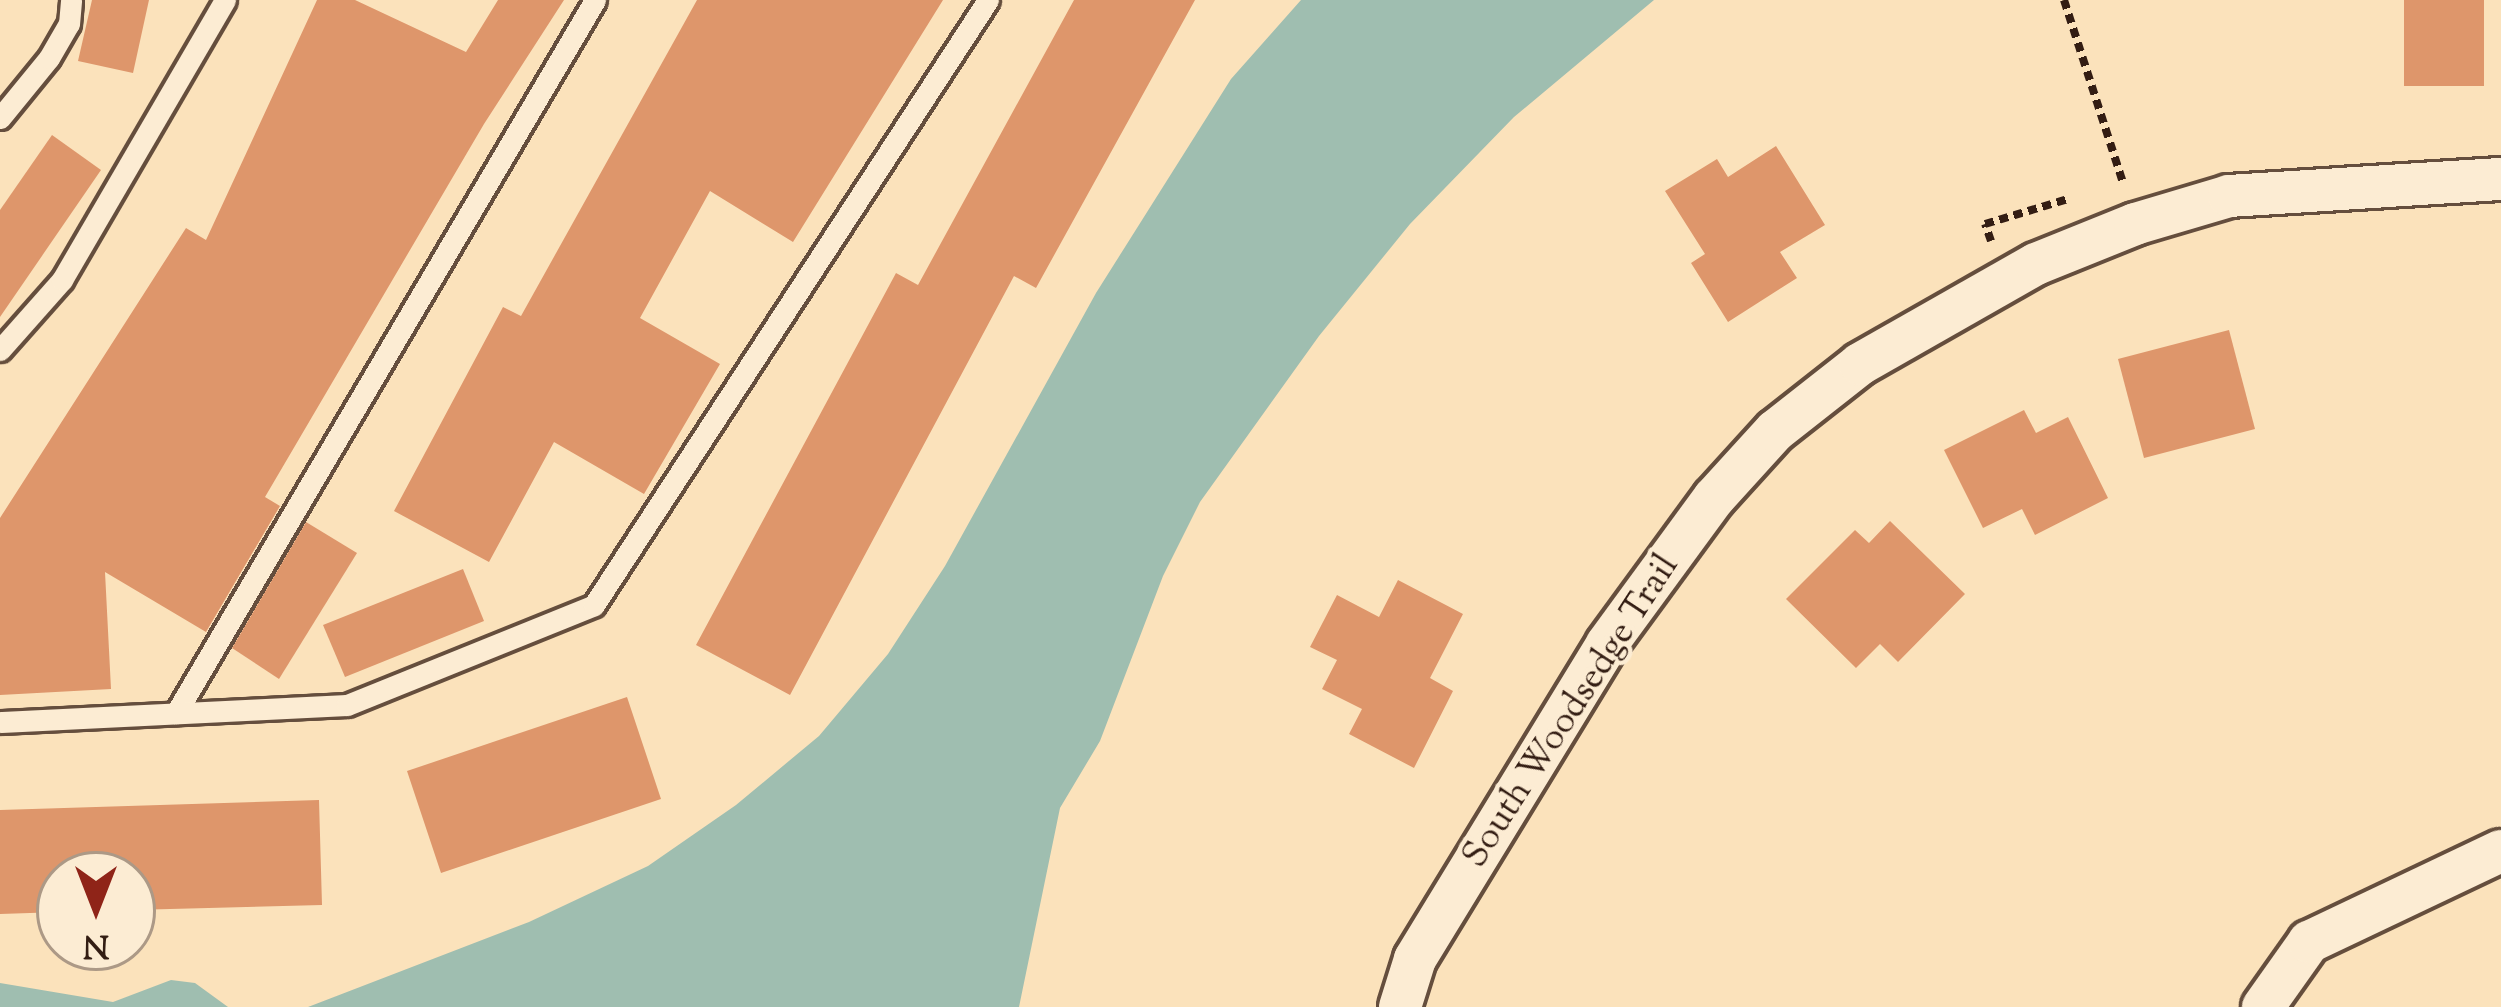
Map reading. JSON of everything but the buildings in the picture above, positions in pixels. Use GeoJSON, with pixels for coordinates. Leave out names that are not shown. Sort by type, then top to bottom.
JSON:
{"type":"FeatureCollection","features":[{"type":"Feature","properties":{"kind":"street","name":"South Woodsedge Trail"},"geometry":{"type":"LineString","coordinates":[[1400,1007],[1415,959],[1607,644],[1714,499],[1775,431],[1860,364],[2006,281],[2135,224],[2229,196],[2501,178]]}},
{"type":"Feature","properties":{"kind":"street"},"geometry":{"type":"LineString","coordinates":[[2264,1007],[2309,943],[2501,851]]}},
{"type":"Feature","properties":{"kind":"lane"},"geometry":{"type":"LineString","coordinates":[[0,118],[50,58],[69,24],[71,0]]}},
{"type":"Feature","properties":{"kind":"lane"},"geometry":{"type":"LineString","coordinates":[[0,350],[62,280],[225,0]]}},
{"type":"Feature","properties":{"kind":"lane"},"geometry":{"type":"LineString","coordinates":[[176,713],[595,0]]}},
{"type":"Feature","properties":{"kind":"lane"},"geometry":{"type":"LineString","coordinates":[[0,722],[346,705],[594,605],[988,0]]}},
{"type":"Feature","properties":{"kind":"path"},"geometry":{"type":"LineString","coordinates":[[2064,0],[2125,182],[2105,188]]}},
{"type":"Feature","properties":{"kind":"path"},"geometry":{"type":"LineString","coordinates":[[2006,281],[1985,224],[2085,194]]}},
{"type":"Feature","properties":{"kind":"shaded area"},"geometry":{"type":"Polygon","coordinates":[[[1301,0],[1654,0],[1514,117],[1410,224],[1319,336],[1200,502],[1163,576],[1100,741],[1060,808],[1019,1007],[308,1007],[529,922],[648,866],[736,805],[819,736],[888,654],[945,566],[1096,293],[1231,79],[1301,0]]]}},
{"type":"Feature","properties":{"kind":"shaded area"},"geometry":{"type":"Polygon","coordinates":[[[171,980],[195,983],[228,1007],[0,1007],[0,983],[113,1002],[171,980]]]}}]}
